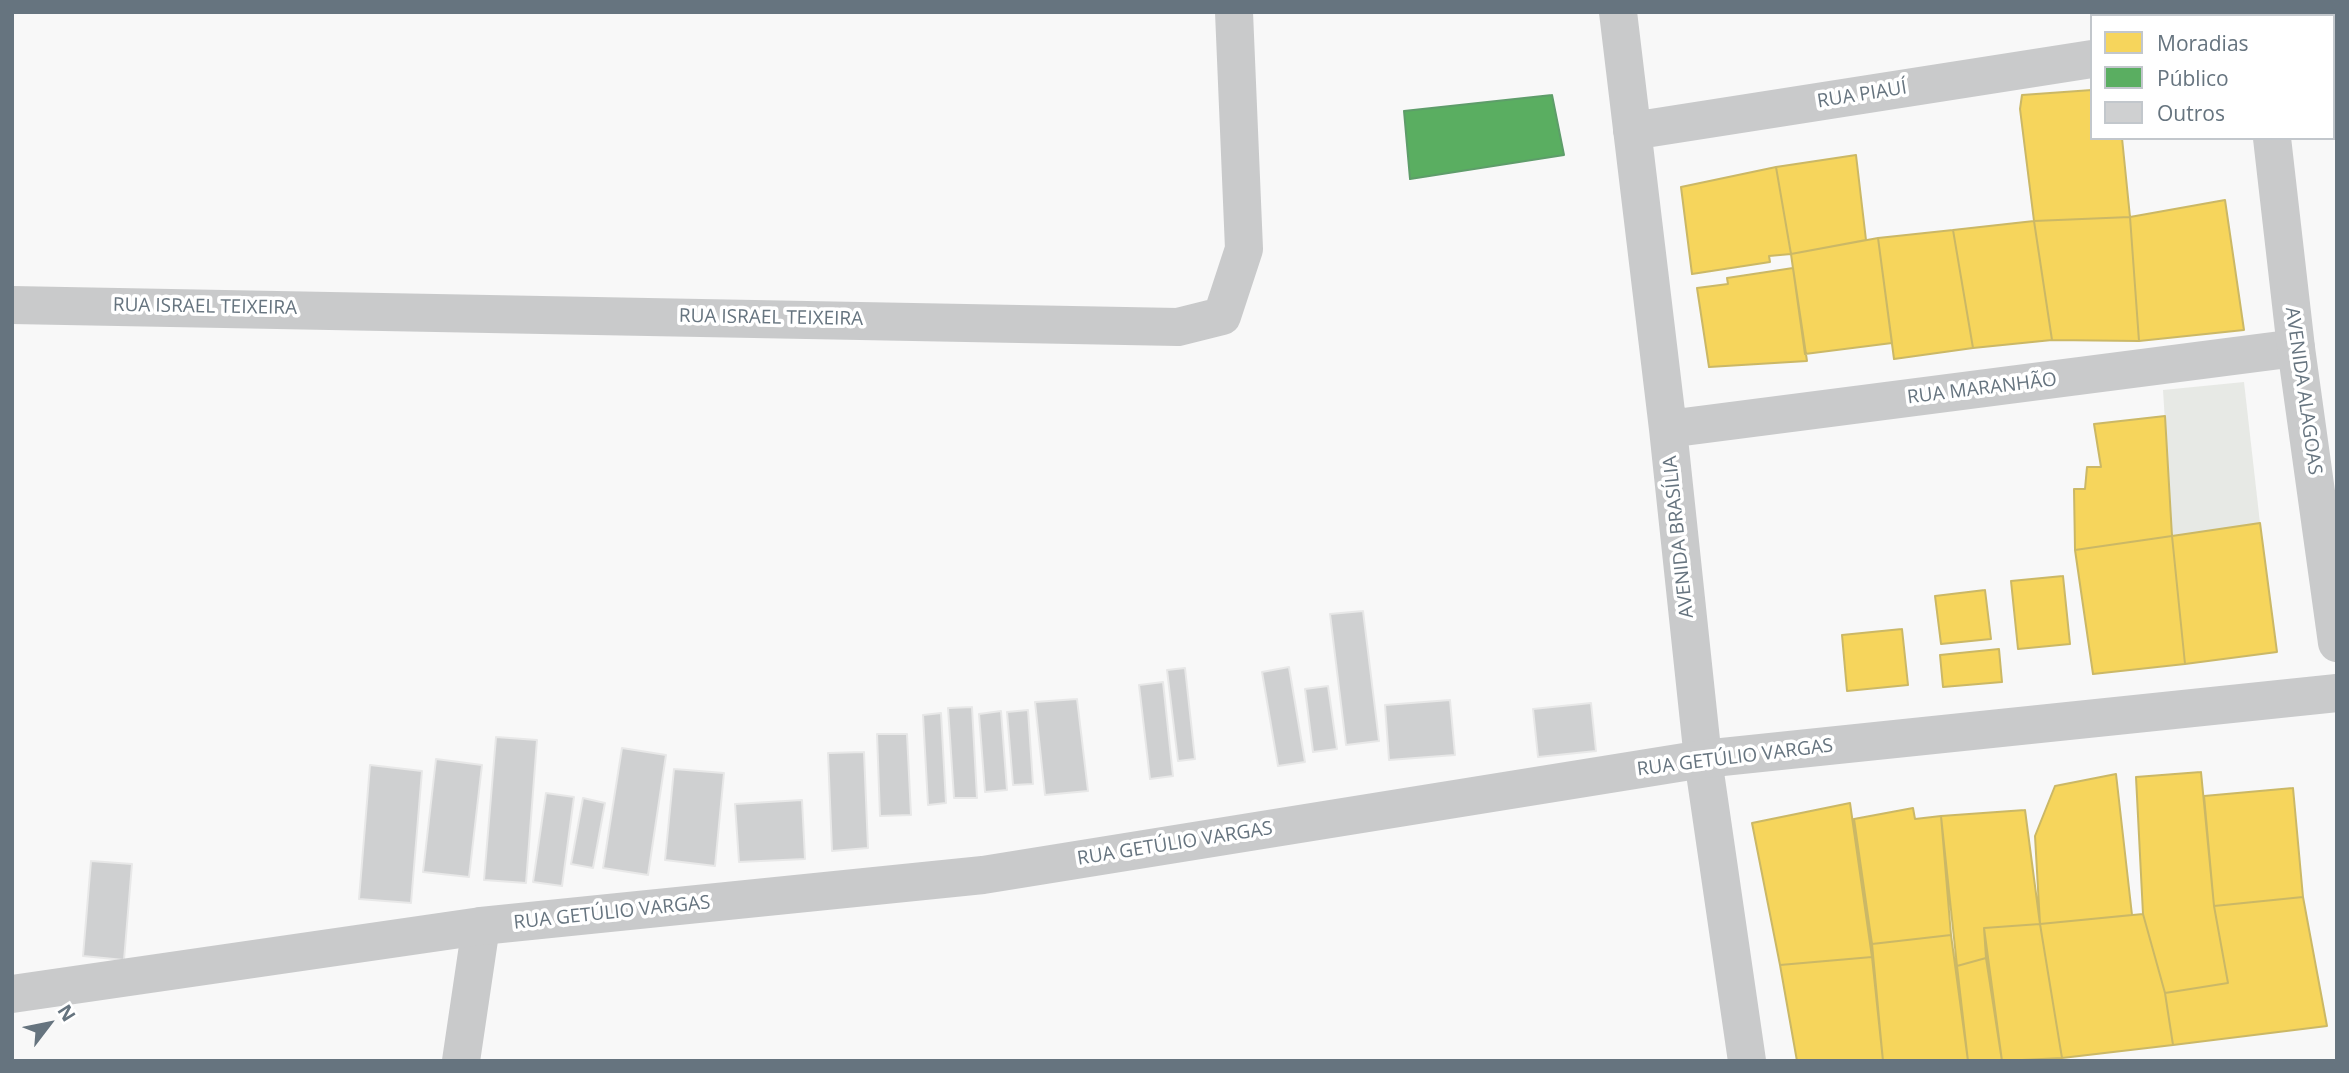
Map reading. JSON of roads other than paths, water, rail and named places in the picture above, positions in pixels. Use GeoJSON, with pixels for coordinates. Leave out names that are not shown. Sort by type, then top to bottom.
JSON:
{"type":"FeatureCollection","features":[{"type":"Feature","properties":{"kind":"street","name":"RUA ISRAEL TEIXEIRA"},"geometry":{"type":"LineString","coordinates":[[12,305],[1178,327],[1222,316],[1244,249],[1234,12]]}},
{"type":"Feature","properties":{"kind":"street","name":"AVENIDA BRASÍLIA"},"geometry":{"type":"LineString","coordinates":[[1618,12],[1668,429],[1703,759],[1747,1061]]}},
{"type":"Feature","properties":{"kind":"street","name":"RUA PIAUÍ"},"geometry":{"type":"LineString","coordinates":[[1632,131],[2090,59]]}},
{"type":"Feature","properties":{"kind":"street","name":"AVENIDA ALAGOAS"},"geometry":{"type":"LineString","coordinates":[[2272,140],[2296,348],[2337,643]]}},
{"type":"Feature","properties":{"kind":"street","name":"RUA MARANHÃO"},"geometry":{"type":"LineString","coordinates":[[1668,429],[2296,348]]}},
{"type":"Feature","properties":{"kind":"street","name":"RUA GETÚLIO VARGAS"},"geometry":{"type":"LineString","coordinates":[[12,994],[481,926],[983,875],[1703,759],[2337,693]]}},
{"type":"Feature","properties":{"kind":"street"},"geometry":{"type":"LineString","coordinates":[[461,1061],[481,926]]}}]}
